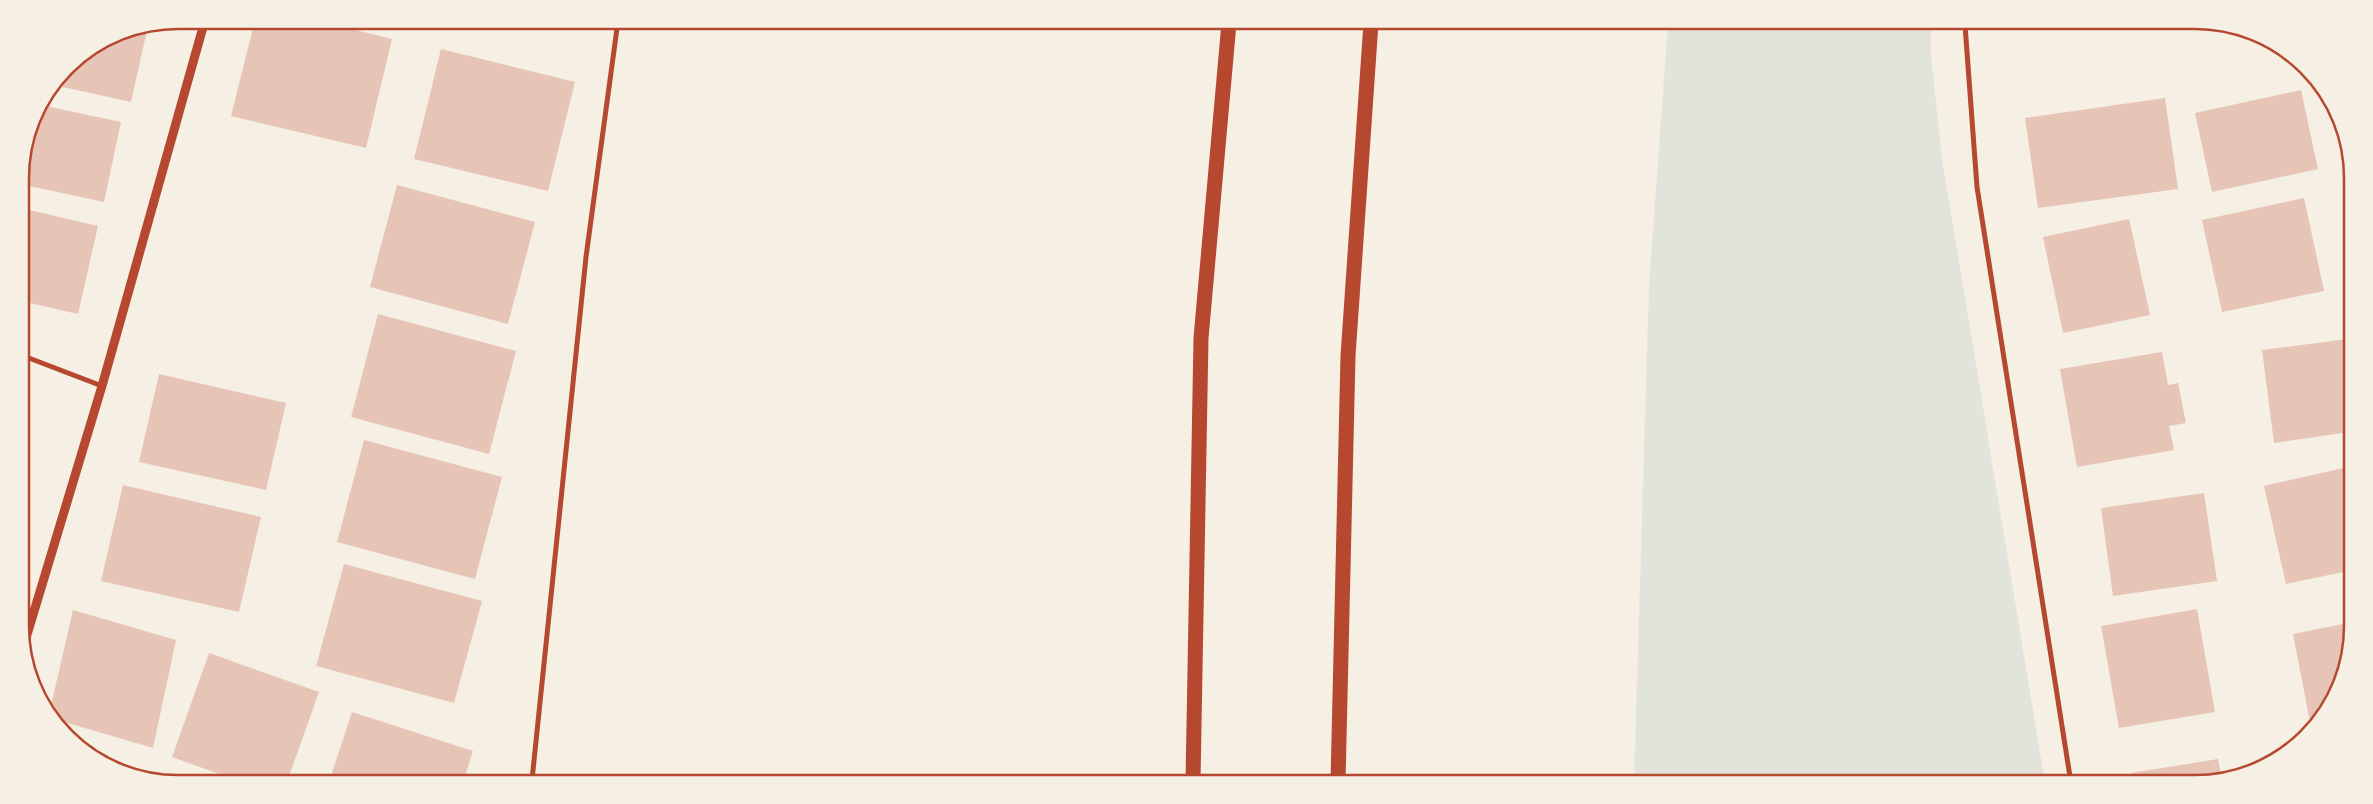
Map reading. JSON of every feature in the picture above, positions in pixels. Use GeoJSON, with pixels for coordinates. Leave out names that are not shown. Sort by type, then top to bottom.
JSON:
{"type":"FeatureCollection","features":[{"type":"Feature","properties":{"kind":"highway"},"geometry":{"type":"LineString","coordinates":[[1193,775],[1201,338],[1228,29]]}},
{"type":"Feature","properties":{"kind":"highway"},"geometry":{"type":"LineString","coordinates":[[1338,775],[1348,356],[1371,29]]}},
{"type":"Feature","properties":{"kind":"street"},"geometry":{"type":"LineString","coordinates":[[29,628],[102,386],[202,29]]}},
{"type":"Feature","properties":{"kind":"street"},"geometry":{"type":"LineString","coordinates":[[533,775],[586,257],[617,29]]}},
{"type":"Feature","properties":{"kind":"street"},"geometry":{"type":"LineString","coordinates":[[1965,29],[1976,187],[2070,775]]}},
{"type":"Feature","properties":{"kind":"street"},"geometry":{"type":"LineString","coordinates":[[29,358],[102,386]]}},
{"type":"Feature","properties":{"kind":"shaded area"},"geometry":{"type":"Polygon","coordinates":[[[1668,29],[1931,29],[1931,56],[1942,159],[2044,775],[1634,775],[1649,286],[1668,29]]]}},
{"type":"Feature","properties":{"kind":"building"},"geometry":{"type":"Polygon","coordinates":[[[253,29],[351,29],[392,39],[366,148],[231,116],[253,29]]]}},
{"type":"Feature","properties":{"kind":"building"},"geometry":{"type":"Polygon","coordinates":[[[147,33],[131,102],[61,87],[72,72],[95,54],[121,40],[147,33]]]}},
{"type":"Feature","properties":{"kind":"building"},"geometry":{"type":"Polygon","coordinates":[[[441,49],[575,82],[548,191],[414,159],[441,49]]]}},
{"type":"Feature","properties":{"kind":"building"},"geometry":{"type":"Polygon","coordinates":[[[2301,90],[2318,169],[2212,192],[2195,113],[2301,90]]]}},
{"type":"Feature","properties":{"kind":"building"},"geometry":{"type":"Polygon","coordinates":[[[2165,98],[2178,189],[2038,208],[2025,118],[2165,98]]]}},
{"type":"Feature","properties":{"kind":"building"},"geometry":{"type":"Polygon","coordinates":[[[47,106],[121,122],[104,202],[29,186],[29,168],[34,139],[47,106]]]}},
{"type":"Feature","properties":{"kind":"building"},"geometry":{"type":"Polygon","coordinates":[[[397,185],[535,222],[508,324],[370,287],[397,185]]]}},
{"type":"Feature","properties":{"kind":"building"},"geometry":{"type":"Polygon","coordinates":[[[2304,198],[2324,291],[2222,312],[2202,220],[2304,198]]]}},
{"type":"Feature","properties":{"kind":"building"},"geometry":{"type":"Polygon","coordinates":[[[29,210],[98,226],[78,314],[29,303],[29,210]]]}},
{"type":"Feature","properties":{"kind":"building"},"geometry":{"type":"Polygon","coordinates":[[[2129,219],[2150,315],[2063,333],[2043,237],[2129,219]]]}},
{"type":"Feature","properties":{"kind":"building"},"geometry":{"type":"Polygon","coordinates":[[[378,314],[516,351],[489,454],[351,417],[378,314]]]}},
{"type":"Feature","properties":{"kind":"building"},"geometry":{"type":"Polygon","coordinates":[[[2344,339],[2344,433],[2274,443],[2262,350],[2344,339]]]}},
{"type":"Feature","properties":{"kind":"building"},"geometry":{"type":"Polygon","coordinates":[[[2162,352],[2168,385],[2178,383],[2186,423],[2169,426],[2174,450],[2077,467],[2060,369],[2162,352]]]}},
{"type":"Feature","properties":{"kind":"building"},"geometry":{"type":"Polygon","coordinates":[[[159,374],[286,403],[266,490],[139,462],[159,374]]]}},
{"type":"Feature","properties":{"kind":"building"},"geometry":{"type":"Polygon","coordinates":[[[364,440],[502,477],[475,579],[337,542],[364,440]]]}},
{"type":"Feature","properties":{"kind":"building"},"geometry":{"type":"Polygon","coordinates":[[[2344,468],[2344,572],[2286,584],[2264,486],[2344,468]]]}},
{"type":"Feature","properties":{"kind":"building"},"geometry":{"type":"Polygon","coordinates":[[[123,485],[261,517],[239,612],[101,581],[123,485]]]}},
{"type":"Feature","properties":{"kind":"building"},"geometry":{"type":"Polygon","coordinates":[[[2204,493],[2217,581],[2113,596],[2101,508],[2204,493]]]}},
{"type":"Feature","properties":{"kind":"building"},"geometry":{"type":"Polygon","coordinates":[[[344,564],[482,601],[454,703],[316,666],[344,564]]]}},
{"type":"Feature","properties":{"kind":"building"},"geometry":{"type":"Polygon","coordinates":[[[2197,609],[2215,712],[2119,728],[2101,626],[2197,609]]]}},
{"type":"Feature","properties":{"kind":"building"},"geometry":{"type":"Polygon","coordinates":[[[73,610],[176,640],[153,748],[64,722],[51,704],[73,610]]]}},
{"type":"Feature","properties":{"kind":"building"},"geometry":{"type":"Polygon","coordinates":[[[2344,624],[2343,645],[2333,683],[2324,701],[2310,721],[2293,634],[2344,624]]]}},
{"type":"Feature","properties":{"kind":"building"},"geometry":{"type":"Polygon","coordinates":[[[209,653],[319,692],[289,775],[222,775],[172,757],[209,653]]]}},
{"type":"Feature","properties":{"kind":"building"},"geometry":{"type":"Polygon","coordinates":[[[352,712],[473,751],[465,775],[331,775],[352,712]]]}},
{"type":"Feature","properties":{"kind":"building"},"geometry":{"type":"Polygon","coordinates":[[[2218,759],[2221,773],[2205,775],[2131,775],[2131,773],[2218,759]]]}}]}
